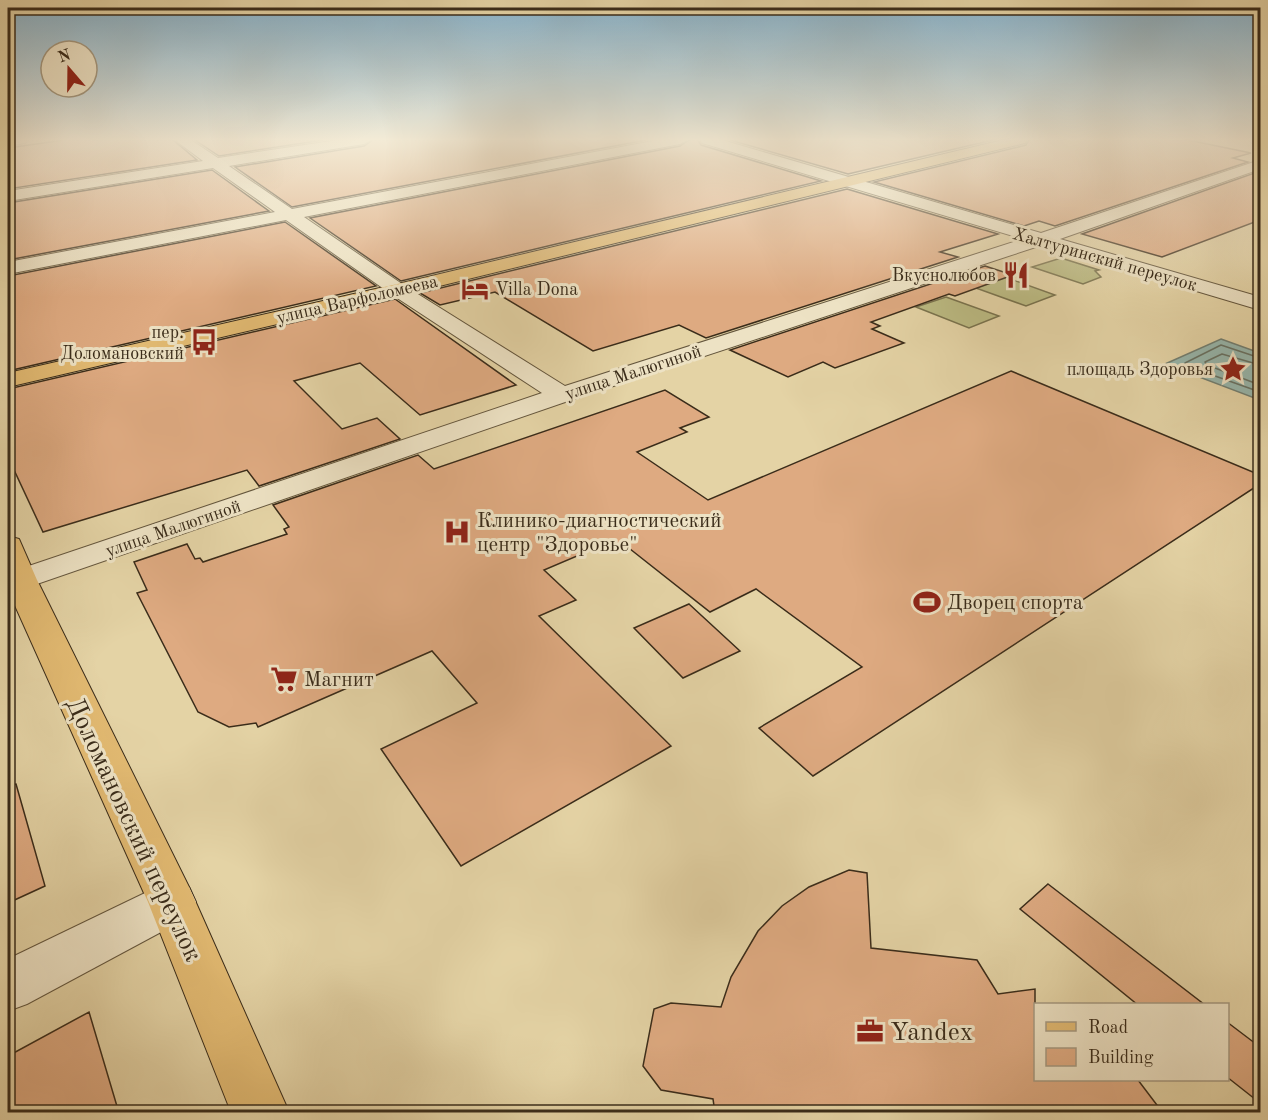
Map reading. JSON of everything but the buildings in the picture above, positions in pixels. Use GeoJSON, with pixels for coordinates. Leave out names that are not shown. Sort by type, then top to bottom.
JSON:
{"type":"FeatureCollection","features":[{"type":"Feature","properties":{"kind":"main road","name":"улица Варфоломеева"},"geometry":{"type":"LineString","coordinates":[[8,380],[398,290],[804,192]]}},
{"type":"Feature","properties":{"kind":"main road","name":"Доломановский переулок"},"geometry":{"type":"LineString","coordinates":[[12,570],[172,902],[260,1113]]}},
{"type":"Feature","properties":{"kind":"street"},"geometry":{"type":"LineString","coordinates":[[8,196],[32,192]]}},
{"type":"Feature","properties":{"kind":"street"},"geometry":{"type":"LineString","coordinates":[[258,192],[398,290],[562,395]]}},
{"type":"Feature","properties":{"kind":"street"},"geometry":{"type":"LineString","coordinates":[[8,268],[404,192]]}},
{"type":"Feature","properties":{"kind":"street","name":"Халтуринский переулок"},"geometry":{"type":"LineString","coordinates":[[881,192],[1260,304]]}},
{"type":"Feature","properties":{"kind":"street","name":"улица Малюгиной"},"geometry":{"type":"LineString","coordinates":[[12,570],[562,395],[1039,240],[1178,192]]}},
{"type":"Feature","properties":{"kind":"street"},"geometry":{"type":"LineString","coordinates":[[8,986],[172,902]]}},
{"type":"Feature","properties":{"kind":"shaded area"},"geometry":{"type":"Polygon","coordinates":[[[1061,258],[1099,270],[1095,271],[1101,277],[1083,284],[1032,267],[1061,258]]]}},
{"type":"Feature","properties":{"kind":"shaded area"},"geometry":{"type":"Polygon","coordinates":[[[1002,276],[1055,295],[1026,306],[973,287],[1002,276]]]}},
{"type":"Feature","properties":{"kind":"shaded area"},"geometry":{"type":"Polygon","coordinates":[[[946,297],[999,316],[969,328],[916,307],[946,297]]]}},
{"type":"Feature","properties":{"kind":"water"},"geometry":{"type":"Polygon","coordinates":[[[1221,339],[1260,353],[1260,397],[1257,399],[1165,364],[1221,339]]]}},
{"type":"Feature","properties":{"kind":"place","name":"Вкуснолюбов"},"geometry":{"type":"Point","coordinates":[1016,275]}},
{"type":"Feature","properties":{"kind":"place","name":"Villa Dona"},"geometry":{"type":"Point","coordinates":[475,289]}},
{"type":"Feature","properties":{"kind":"place","name":"пер. Доломановский"},"geometry":{"type":"Point","coordinates":[204,342]}},
{"type":"Feature","properties":{"kind":"place","name":"площадь Здоровья"},"geometry":{"type":"Point","coordinates":[1233,369]}},
{"type":"Feature","properties":{"kind":"place","name":"Клинико-диагностический центр \"Здоровье\""},"geometry":{"type":"Point","coordinates":[457,532]}},
{"type":"Feature","properties":{"kind":"place","name":"Дворец спорта"},"geometry":{"type":"Point","coordinates":[927,602]}},
{"type":"Feature","properties":{"kind":"place","name":"Магнит"},"geometry":{"type":"Point","coordinates":[284,679]}},
{"type":"Feature","properties":{"kind":"place","name":"Yandex"},"geometry":{"type":"Point","coordinates":[870,1031]}}]}
